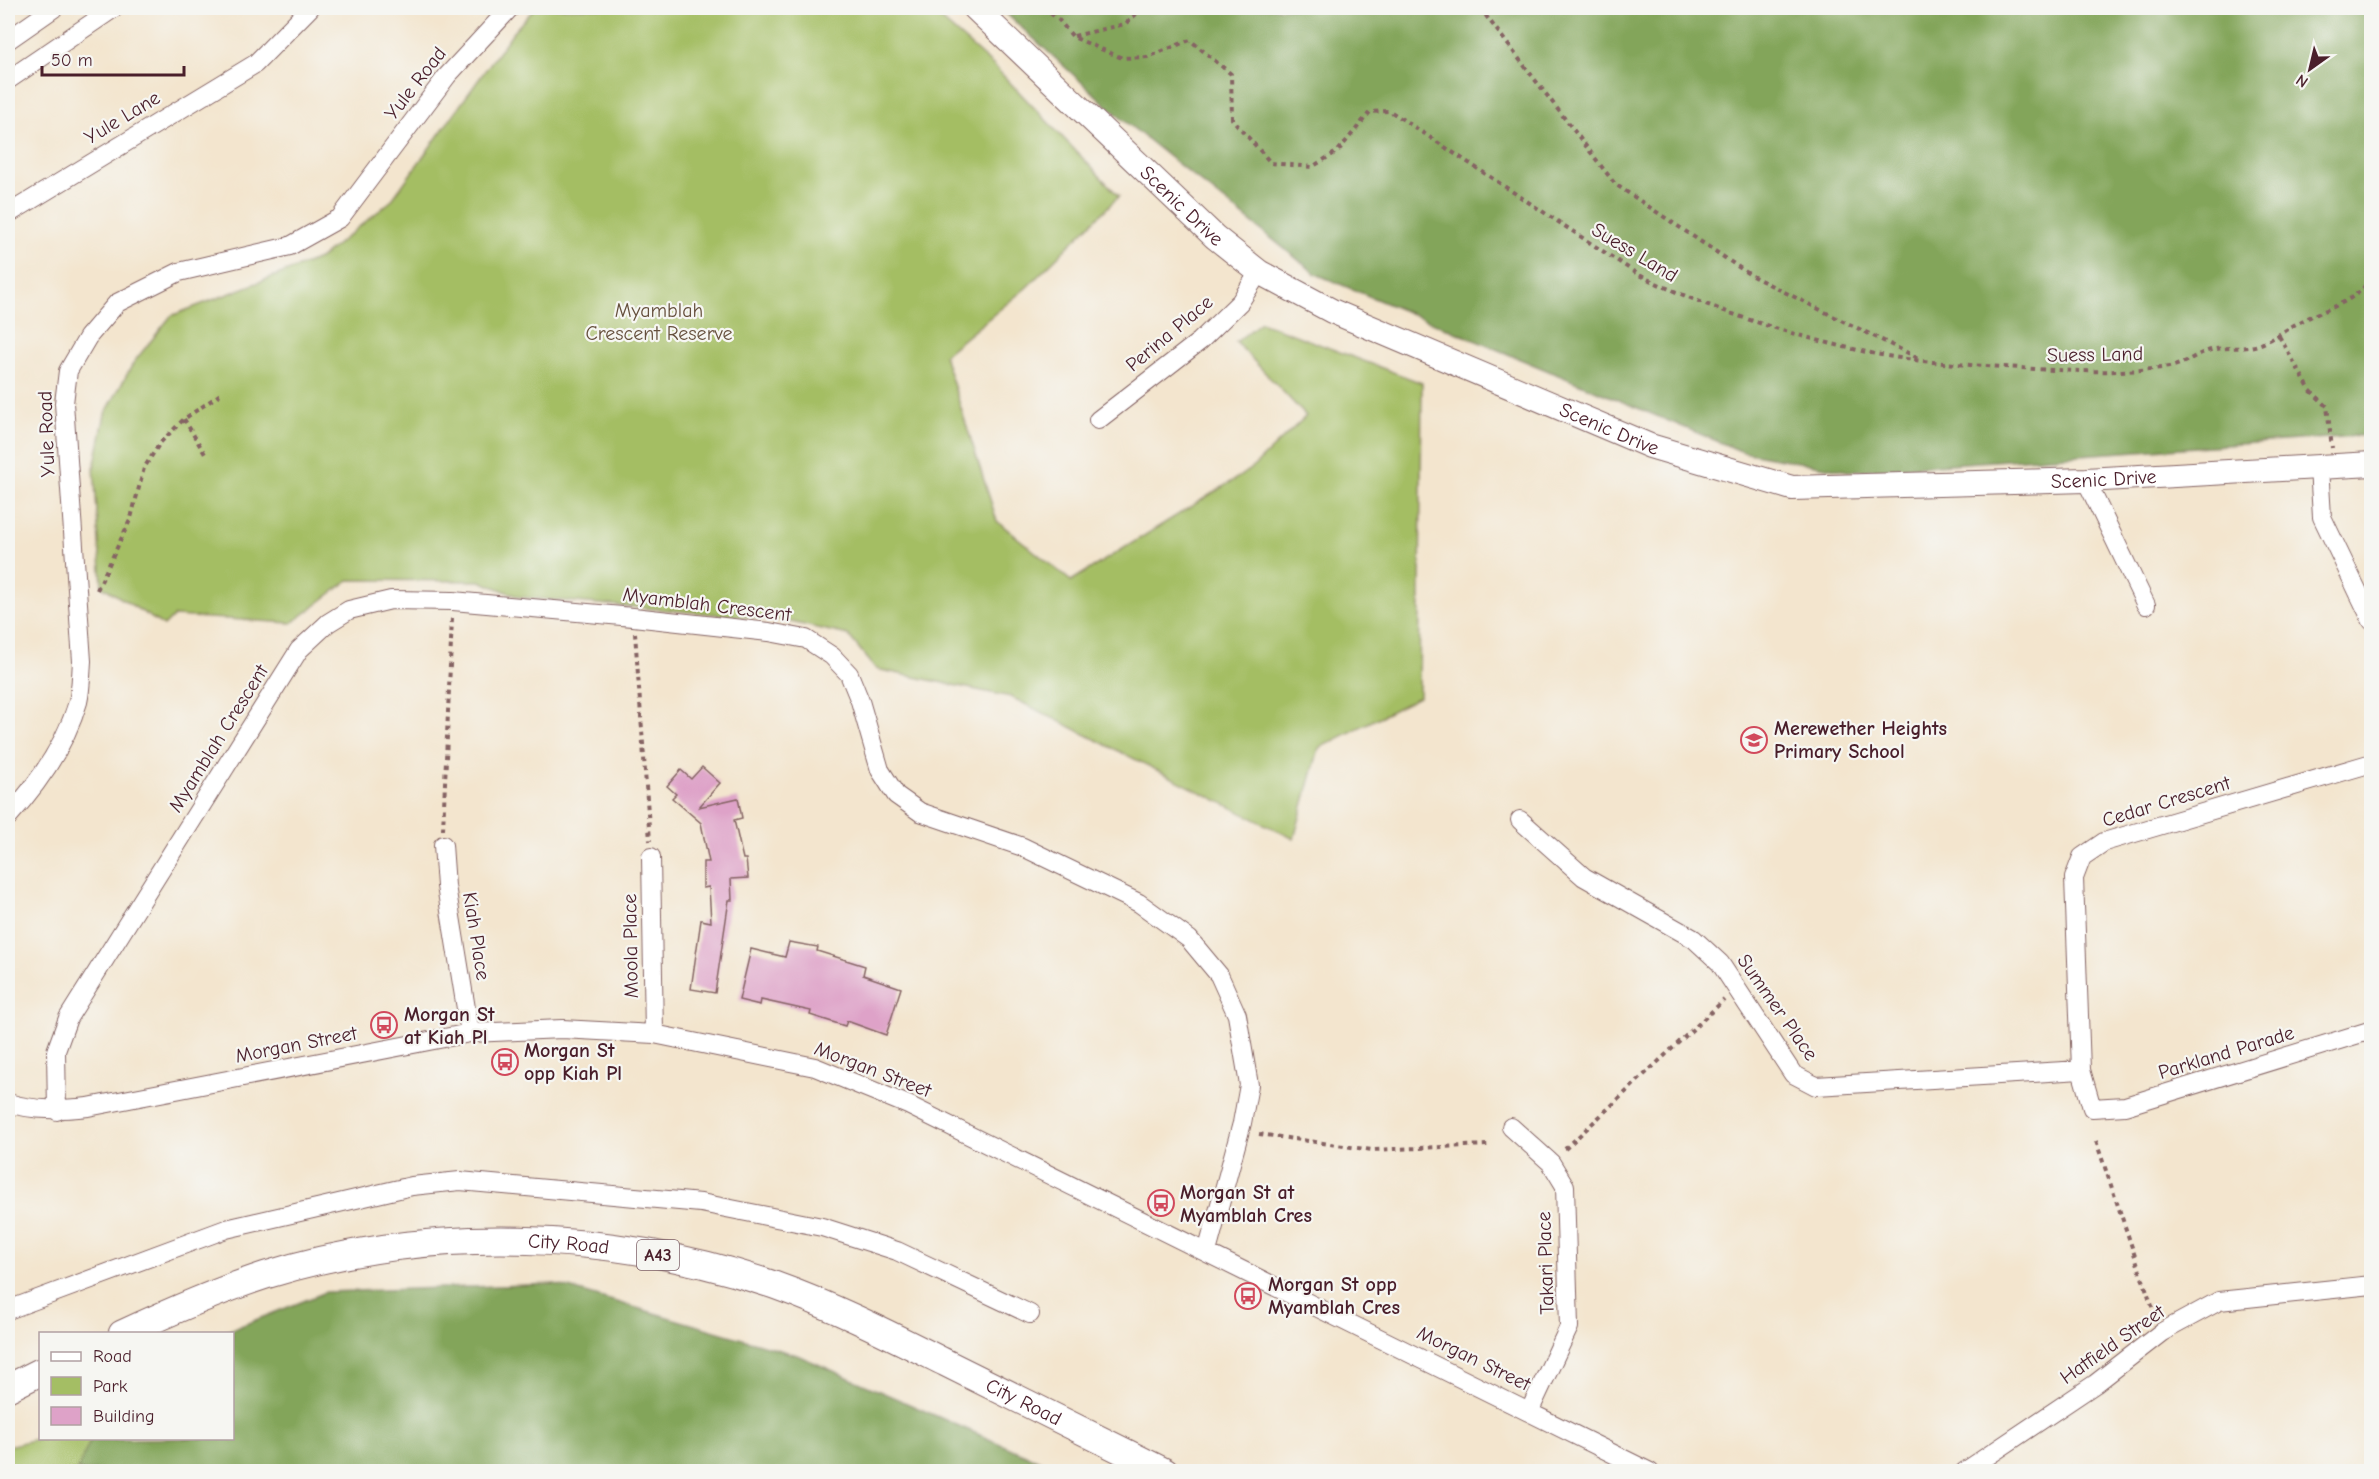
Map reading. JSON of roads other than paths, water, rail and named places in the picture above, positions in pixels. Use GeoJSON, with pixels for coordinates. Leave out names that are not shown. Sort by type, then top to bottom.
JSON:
{"type":"FeatureCollection","features":[{"type":"Feature","properties":{"kind":"highway","name":"City Road"},"geometry":{"type":"LineString","coordinates":[[126,1332],[209,1295],[267,1275],[337,1257],[405,1245],[478,1240],[543,1241],[618,1247],[698,1264],[774,1286],[861,1321],[1165,1472]]}},
{"type":"Feature","properties":{"kind":"highway"},"geometry":{"type":"LineString","coordinates":[[8,1388],[39,1372]]}},
{"type":"Feature","properties":{"kind":"main road","name":"Scenic Drive"},"geometry":{"type":"LineString","coordinates":[[975,8],[1215,237],[1259,272],[1332,311],[1650,446],[1792,488],[2086,480],[2372,464]]}},
{"type":"Feature","properties":{"kind":"street"},"geometry":{"type":"LineString","coordinates":[[8,40],[54,8]]}},
{"type":"Feature","properties":{"kind":"street"},"geometry":{"type":"LineString","coordinates":[[8,80],[114,8]]}},
{"type":"Feature","properties":{"kind":"street","name":"Yule Lane"},"geometry":{"type":"LineString","coordinates":[[8,214],[255,63],[310,8]]}},
{"type":"Feature","properties":{"kind":"street","name":"Yule Road"},"geometry":{"type":"LineString","coordinates":[[8,817],[28,794],[53,758],[67,733],[78,701],[82,661],[64,403],[68,371],[88,337],[117,303],[179,272],[291,246],[340,218],[447,76],[510,8]]}},
{"type":"Feature","properties":{"kind":"street","name":"Perina Place"},"geometry":{"type":"LineString","coordinates":[[1098,420],[1200,341],[1240,302],[1259,272]]}},
{"type":"Feature","properties":{"kind":"street"},"geometry":{"type":"LineString","coordinates":[[2326,466],[2322,517],[2372,621]]}},
{"type":"Feature","properties":{"kind":"street"},"geometry":{"type":"LineString","coordinates":[[2086,480],[2146,605]]}},
{"type":"Feature","properties":{"kind":"street","name":"Myamblah Crescent"},"geometry":{"type":"LineString","coordinates":[[57,1111],[56,1050],[68,1018],[299,650],[328,622],[349,610],[391,600],[453,601],[769,632],[806,639],[832,656],[849,674],[860,701],[880,770],[896,795],[920,812],[1023,847],[1139,903],[1189,939],[1219,975],[1237,1015],[1249,1085],[1242,1123],[1207,1252]]}},
{"type":"Feature","properties":{"kind":"street","name":"Cedar Crescent"},"geometry":{"type":"LineString","coordinates":[[2092,1108],[2080,1070],[2074,878],[2082,857],[2104,842],[2372,763]]}},
{"type":"Feature","properties":{"kind":"street","name":"Summer Place"},"geometry":{"type":"LineString","coordinates":[[1520,820],[1584,877],[1694,939],[1720,963],[1793,1074],[1816,1086],[2080,1070]]}},
{"type":"Feature","properties":{"kind":"street","name":"Kiah Place"},"geometry":{"type":"LineString","coordinates":[[443,845],[446,886],[470,1033]]}},
{"type":"Feature","properties":{"kind":"street","name":"Moola Place"},"geometry":{"type":"LineString","coordinates":[[651,856],[654,1034]]}},
{"type":"Feature","properties":{"kind":"street","name":"Morgan Street"},"geometry":{"type":"LineString","coordinates":[[8,1103],[24,1108],[57,1111],[470,1033],[562,1029],[654,1034],[815,1067],[909,1105],[1530,1410],[1650,1472]]}},
{"type":"Feature","properties":{"kind":"street","name":"Parkland Parade"},"geometry":{"type":"LineString","coordinates":[[2092,1108],[2125,1106],[2372,1030]]}},
{"type":"Feature","properties":{"kind":"street","name":"Takari Place"},"geometry":{"type":"LineString","coordinates":[[1511,1126],[1551,1163],[1565,1186],[1569,1327],[1530,1410]]}},
{"type":"Feature","properties":{"kind":"street"},"geometry":{"type":"LineString","coordinates":[[8,1310],[226,1228],[412,1186],[460,1181],[701,1203],[822,1227],[897,1251],[1030,1314]]}},
{"type":"Feature","properties":{"kind":"street","name":"Hatfield Street"},"geometry":{"type":"LineString","coordinates":[[1964,1472],[2095,1384],[2162,1332],[2220,1301],[2372,1285]]}},
{"type":"Feature","properties":{"kind":"place","name":"Merewether Heights Primary School"},"geometry":{"type":"Point","coordinates":[1754,740]}},
{"type":"Feature","properties":{"kind":"place","name":"Morgan St at Kiah Pl"},"geometry":{"type":"Point","coordinates":[384,1025]}},
{"type":"Feature","properties":{"kind":"place","name":"Morgan St opp Kiah Pl"},"geometry":{"type":"Point","coordinates":[505,1062]}},
{"type":"Feature","properties":{"kind":"place","name":"Morgan St at Myamblah Cres"},"geometry":{"type":"Point","coordinates":[1161,1203]}},
{"type":"Feature","properties":{"kind":"place","name":"Morgan St opp Myamblah Cres"},"geometry":{"type":"Point","coordinates":[1248,1296]}},
{"type":"Feature","properties":{"kind":"park label","name":"Myamblah Crescent Reserve"},"geometry":{"type":"Point","coordinates":[659,322]}}]}
